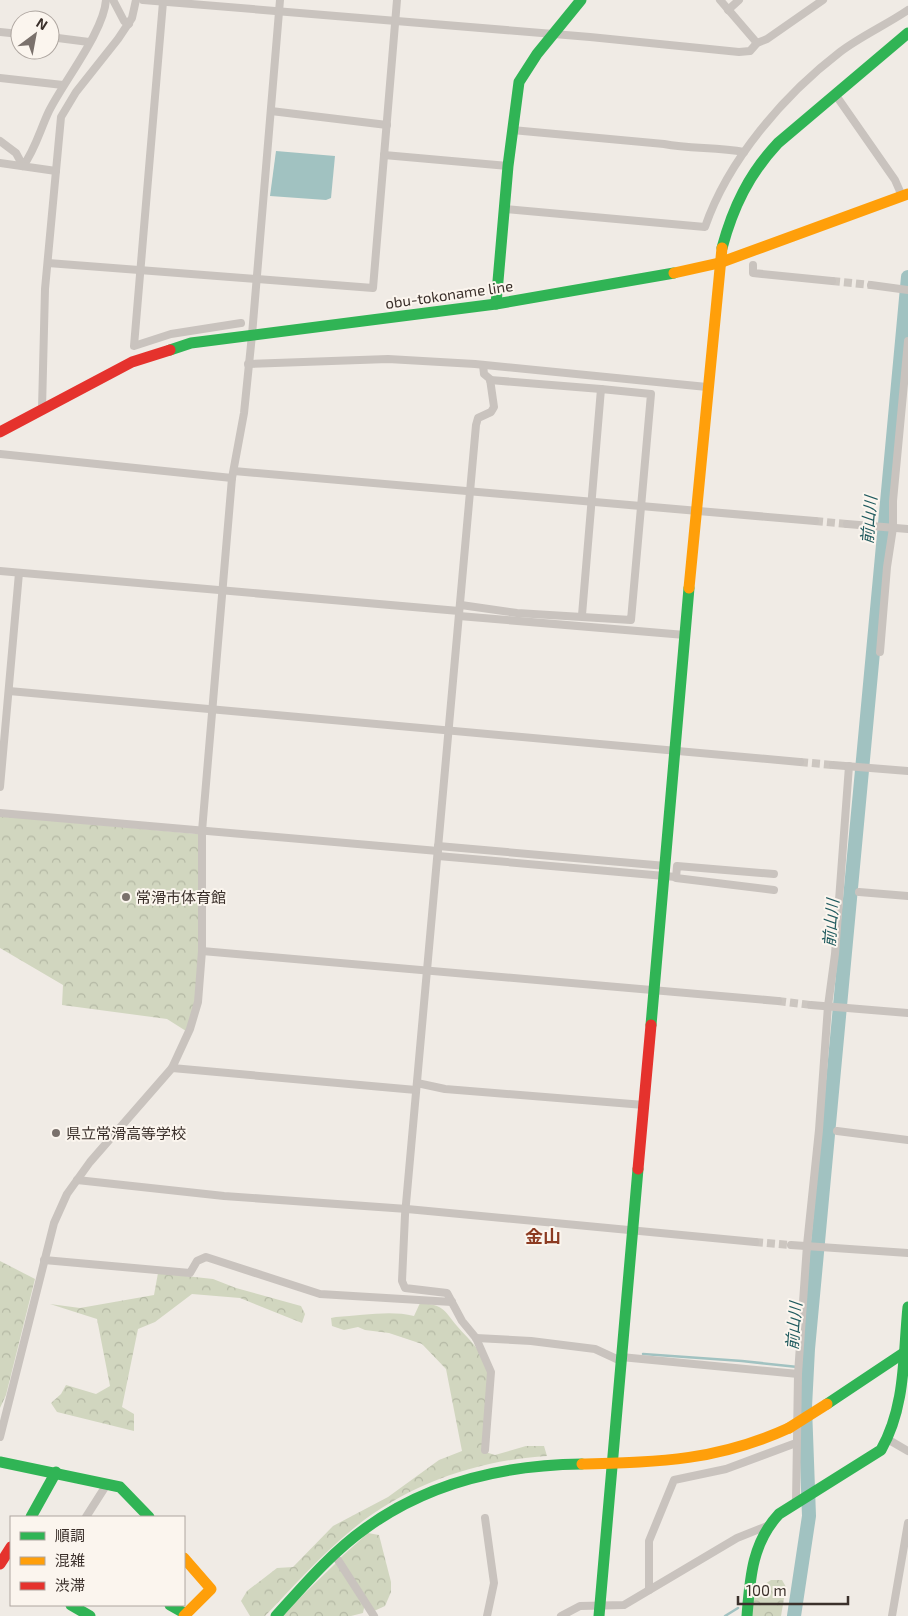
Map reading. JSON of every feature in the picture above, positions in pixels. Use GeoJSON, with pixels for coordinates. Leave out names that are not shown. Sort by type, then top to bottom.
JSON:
{"type":"FeatureCollection","features":[{"type":"Feature","properties":{"kind":"street"},"geometry":{"type":"LineString","coordinates":[[23,166],[32,153],[45,120],[63,85],[102,20],[106,0]]}},
{"type":"Feature","properties":{"kind":"street"},"geometry":{"type":"LineString","coordinates":[[113,0],[124,21],[129,24]]}},
{"type":"Feature","properties":{"kind":"street"},"geometry":{"type":"LineString","coordinates":[[42,410],[45,288],[61,117],[76,92],[129,24],[136,0]]}},
{"type":"Feature","properties":{"kind":"street"},"geometry":{"type":"LineString","coordinates":[[143,0],[554,34],[739,52],[750,51],[757,44],[823,0]]}},
{"type":"Feature","properties":{"kind":"street"},"geometry":{"type":"LineString","coordinates":[[0,1437],[54,1223],[76,1180],[172,1068],[190,1030],[198,1002],[202,951],[202,831],[233,474],[244,413],[252,335],[280,0]]}},
{"type":"Feature","properties":{"kind":"street"},"geometry":{"type":"LineString","coordinates":[[48,263],[373,288],[397,0]]}},
{"type":"Feature","properties":{"kind":"street"},"geometry":{"type":"LineString","coordinates":[[496,304],[508,166],[519,82],[537,54],[581,0]]}},
{"type":"Feature","properties":{"kind":"street"},"geometry":{"type":"LineString","coordinates":[[720,0],[757,44]]}},
{"type":"Feature","properties":{"kind":"street"},"geometry":{"type":"LineString","coordinates":[[728,10],[739,0]]}},
{"type":"Feature","properties":{"kind":"street"},"geometry":{"type":"LineString","coordinates":[[163,2],[134,346],[187,331],[241,323]]}},
{"type":"Feature","properties":{"kind":"street"},"geometry":{"type":"LineString","coordinates":[[504,209],[705,227],[720,188],[744,152],[789,99],[812,76],[847,48],[908,10]]}},
{"type":"Feature","properties":{"kind":"street"},"geometry":{"type":"LineString","coordinates":[[599,1611],[654,990],[669,873],[675,751],[719,263],[730,217],[755,170],[778,143],[908,33]]}},
{"type":"Feature","properties":{"kind":"street"},"geometry":{"type":"LineString","coordinates":[[60,39],[89,42]]}},
{"type":"Feature","properties":{"kind":"street"},"geometry":{"type":"LineString","coordinates":[[0,78],[63,85]]}},
{"type":"Feature","properties":{"kind":"street"},"geometry":{"type":"LineString","coordinates":[[835,94],[905,195]]}},
{"type":"Feature","properties":{"kind":"street"},"geometry":{"type":"LineString","coordinates":[[271,112],[387,124]]}},
{"type":"Feature","properties":{"kind":"street"},"geometry":{"type":"LineString","coordinates":[[512,130],[685,148],[725,149],[744,152]]}},
{"type":"Feature","properties":{"kind":"street"},"geometry":{"type":"LineString","coordinates":[[0,141],[16,153],[23,166]]}},
{"type":"Feature","properties":{"kind":"street"},"geometry":{"type":"LineString","coordinates":[[384,156],[508,166]]}},
{"type":"Feature","properties":{"kind":"street"},"geometry":{"type":"LineString","coordinates":[[0,164],[56,170]]}},
{"type":"Feature","properties":{"kind":"street","name":"obu-tokoname line"},"geometry":{"type":"LineString","coordinates":[[0,432],[132,362],[191,343],[496,304],[650,279],[719,263],[905,195]]}},
{"type":"Feature","properties":{"kind":"street"},"geometry":{"type":"LineString","coordinates":[[753,265],[753,273],[832,281]]}},
{"type":"Feature","properties":{"kind":"street"},"geometry":{"type":"LineString","coordinates":[[871,285],[908,290]]}},
{"type":"Feature","properties":{"kind":"street"},"geometry":{"type":"LineString","coordinates":[[880,652],[893,501],[904,416],[908,341]]}},
{"type":"Feature","properties":{"kind":"street"},"geometry":{"type":"LineString","coordinates":[[248,364],[388,359],[483,365],[707,387]]}},
{"type":"Feature","properties":{"kind":"street"},"geometry":{"type":"LineString","coordinates":[[483,365],[484,374],[490,380],[494,407],[491,412],[478,418],[470,491],[429,971],[417,1087],[403,1286],[446,1292],[469,1331],[476,1338],[491,1372],[484,1450]]}},
{"type":"Feature","properties":{"kind":"street"},"geometry":{"type":"LineString","coordinates":[[460,611],[577,617],[582,615],[631,620],[651,394],[601,388],[490,380]]}},
{"type":"Feature","properties":{"kind":"street"},"geometry":{"type":"LineString","coordinates":[[582,615],[601,388]]}},
{"type":"Feature","properties":{"kind":"street"},"geometry":{"type":"LineString","coordinates":[[0,454],[233,474],[470,491],[815,521]]}},
{"type":"Feature","properties":{"kind":"street"},"geometry":{"type":"LineString","coordinates":[[847,524],[908,530]]}},
{"type":"Feature","properties":{"kind":"street"},"geometry":{"type":"LineString","coordinates":[[0,571],[460,611],[685,635]]}},
{"type":"Feature","properties":{"kind":"street"},"geometry":{"type":"LineString","coordinates":[[0,787],[19,573]]}},
{"type":"Feature","properties":{"kind":"street"},"geometry":{"type":"LineString","coordinates":[[9,691],[800,762]]}},
{"type":"Feature","properties":{"kind":"street"},"geometry":{"type":"LineString","coordinates":[[833,765],[908,771]]}},
{"type":"Feature","properties":{"kind":"street"},"geometry":{"type":"LineString","coordinates":[[798,1501],[796,1443],[798,1374],[851,766]]}},
{"type":"Feature","properties":{"kind":"street"},"geometry":{"type":"LineString","coordinates":[[0,814],[99,824],[438,851],[669,873],[774,890]]}},
{"type":"Feature","properties":{"kind":"street"},"geometry":{"type":"LineString","coordinates":[[669,873],[677,866],[774,874]]}},
{"type":"Feature","properties":{"kind":"street"},"geometry":{"type":"LineString","coordinates":[[859,892],[908,896]]}},
{"type":"Feature","properties":{"kind":"street"},"geometry":{"type":"LineString","coordinates":[[202,951],[778,1001]]}},
{"type":"Feature","properties":{"kind":"street"},"geometry":{"type":"LineString","coordinates":[[811,1005],[908,1013]]}},
{"type":"Feature","properties":{"kind":"street"},"geometry":{"type":"LineString","coordinates":[[172,1068],[445,1088],[644,1106]]}},
{"type":"Feature","properties":{"kind":"street"},"geometry":{"type":"LineString","coordinates":[[837,1131],[908,1140]]}},
{"type":"Feature","properties":{"kind":"street"},"geometry":{"type":"LineString","coordinates":[[76,1180],[224,1196],[407,1209],[755,1242]]}},
{"type":"Feature","properties":{"kind":"street"},"geometry":{"type":"LineString","coordinates":[[791,1245],[908,1253]]}},
{"type":"Feature","properties":{"kind":"street"},"geometry":{"type":"LineString","coordinates":[[44,1260],[190,1274],[197,1261],[206,1257],[320,1294],[452,1302]]}},
{"type":"Feature","properties":{"kind":"street"},"geometry":{"type":"LineString","coordinates":[[747,1616],[751,1565],[760,1537],[767,1526],[779,1514],[798,1501],[860,1465],[880,1450],[889,1440],[897,1419],[906,1351],[908,1307]]}},
{"type":"Feature","properties":{"kind":"street"},"geometry":{"type":"LineString","coordinates":[[476,1338],[531,1341],[595,1349],[621,1359],[798,1374]]}},
{"type":"Feature","properties":{"kind":"street"},"geometry":{"type":"LineString","coordinates":[[276,1616],[333,1556],[365,1528],[399,1508],[456,1484],[487,1474],[520,1467],[652,1464],[724,1454],[789,1428],[906,1351]]}},
{"type":"Feature","properties":{"kind":"street"},"geometry":{"type":"LineString","coordinates":[[889,1440],[908,1451]]}},
{"type":"Feature","properties":{"kind":"street"},"geometry":{"type":"LineString","coordinates":[[649,1590],[649,1541],[674,1480],[726,1469],[796,1443]]}},
{"type":"Feature","properties":{"kind":"street"},"geometry":{"type":"LineString","coordinates":[[0,1462],[56,1472],[124,1489],[148,1516]]}},
{"type":"Feature","properties":{"kind":"street"},"geometry":{"type":"LineString","coordinates":[[32,1516],[56,1472]]}},
{"type":"Feature","properties":{"kind":"street"},"geometry":{"type":"LineString","coordinates":[[87,1516],[107,1484]]}},
{"type":"Feature","properties":{"kind":"street"},"geometry":{"type":"LineString","coordinates":[[485,1518],[494,1583],[487,1616]]}},
{"type":"Feature","properties":{"kind":"street"},"geometry":{"type":"LineString","coordinates":[[892,1616],[908,1523]]}},
{"type":"Feature","properties":{"kind":"street"},"geometry":{"type":"LineString","coordinates":[[563,1616],[580,1606],[599,1611],[624,1605],[737,1538],[767,1526]]}},
{"type":"Feature","properties":{"kind":"street"},"geometry":{"type":"LineString","coordinates":[[4,1565],[10,1550]]}},
{"type":"Feature","properties":{"kind":"street"},"geometry":{"type":"LineString","coordinates":[[333,1556],[338,1560],[374,1616]]}},
{"type":"Feature","properties":{"kind":"street"},"geometry":{"type":"LineString","coordinates":[[172,1606],[185,1615],[211,1589],[185,1559]]}},
{"type":"Feature","properties":{"kind":"street"},"geometry":{"type":"LineString","coordinates":[[73,1606],[90,1616]]}},
{"type":"Feature","properties":{"kind":"green space"},"geometry":{"type":"Polygon","coordinates":[[[0,816],[198,834],[198,984],[195,1004],[186,1031],[167,1019],[62,1005],[63,985],[0,948],[0,816]]]}},
{"type":"Feature","properties":{"kind":"green space"},"geometry":{"type":"Polygon","coordinates":[[[0,1261],[35,1279],[6,1395],[0,1408],[0,1261]]]}},
{"type":"Feature","properties":{"kind":"green space"},"geometry":{"type":"Polygon","coordinates":[[[158,1273],[213,1279],[236,1288],[301,1306],[305,1314],[302,1323],[240,1298],[192,1294],[155,1322],[138,1329],[122,1407],[134,1414],[134,1431],[57,1412],[51,1403],[61,1394],[66,1385],[96,1394],[110,1386],[97,1319],[50,1304],[80,1308],[154,1295],[158,1273]]]}},
{"type":"Feature","properties":{"kind":"green space"},"geometry":{"type":"Polygon","coordinates":[[[420,1303],[434,1305],[442,1309],[475,1346],[486,1363],[489,1376],[482,1451],[495,1455],[526,1446],[544,1446],[547,1456],[521,1458],[470,1469],[445,1477],[397,1499],[375,1512],[342,1538],[308,1570],[265,1616],[250,1616],[241,1601],[247,1591],[277,1568],[293,1567],[333,1526],[388,1497],[439,1460],[462,1451],[446,1369],[422,1344],[389,1333],[365,1330],[358,1327],[344,1330],[332,1326],[331,1318],[336,1317],[385,1313],[414,1316],[420,1303]]]}},
{"type":"Feature","properties":{"kind":"green space"},"geometry":{"type":"Polygon","coordinates":[[[368,1533],[379,1535],[391,1582],[391,1592],[385,1606],[374,1611],[340,1558],[368,1533]]]}},
{"type":"Feature","properties":{"kind":"green space"},"geometry":{"type":"Polygon","coordinates":[[[337,1562],[365,1603],[363,1613],[351,1616],[281,1616],[337,1562]]]}},
{"type":"Feature","properties":{"kind":"green space"},"geometry":{"type":"Polygon","coordinates":[[[771,1580],[782,1580],[786,1587],[781,1616],[751,1616],[753,1592],[771,1580]]]}},
{"type":"Feature","properties":{"kind":"water"},"geometry":{"type":"Polygon","coordinates":[[[276,151],[335,156],[331,198],[326,200],[270,196],[276,151]]]}},
{"type":"Feature","properties":{"kind":"waterway","name":"前山川"},"geometry":{"type":"LineString","coordinates":[[794,1616],[809,1516],[805,1407],[808,1349],[908,277]]}},
{"type":"Feature","properties":{"kind":"waterway"},"geometry":{"type":"LineString","coordinates":[[643,1354],[807,1368]]}},
{"type":"Feature","properties":{"kind":"waterway","name":"前山川"},"geometry":{"type":"LineString","coordinates":[[797,1575],[801,1573]]}},
{"type":"Feature","properties":{"kind":"waterway","name":"前山川"},"geometry":{"type":"LineString","coordinates":[[725,1616],[738,1608]]}},
{"type":"Feature","properties":{"kind":"tunnel"},"geometry":{"type":"LineString","coordinates":[[832,281],[871,285]]}},
{"type":"Feature","properties":{"kind":"tunnel"},"geometry":{"type":"LineString","coordinates":[[815,521],[847,524]]}},
{"type":"Feature","properties":{"kind":"tunnel"},"geometry":{"type":"LineString","coordinates":[[800,762],[833,765]]}},
{"type":"Feature","properties":{"kind":"tunnel"},"geometry":{"type":"LineString","coordinates":[[778,1001],[811,1005]]}},
{"type":"Feature","properties":{"kind":"tunnel"},"geometry":{"type":"LineString","coordinates":[[755,1242],[791,1245]]}},
{"type":"Feature","properties":{"kind":"traffic: fast"},"geometry":{"type":"LineString","coordinates":[[496,304],[508,166],[519,82],[537,54],[581,0]]}},
{"type":"Feature","properties":{"kind":"traffic: fast"},"geometry":{"type":"LineString","coordinates":[[722,248],[731,219],[743,192],[750,179],[778,143],[908,33]]}},
{"type":"Feature","properties":{"kind":"traffic: fast"},"geometry":{"type":"LineString","coordinates":[[170,350],[191,343],[496,304],[674,273]]}},
{"type":"Feature","properties":{"kind":"traffic: fast"},"geometry":{"type":"LineString","coordinates":[[651,1025],[689,588]]}},
{"type":"Feature","properties":{"kind":"traffic: fast"},"geometry":{"type":"LineString","coordinates":[[599,1616],[638,1169]]}},
{"type":"Feature","properties":{"kind":"traffic: fast"},"geometry":{"type":"LineString","coordinates":[[747,1616],[749,1588],[754,1562],[763,1537],[770,1525],[779,1514],[881,1450],[895,1416],[899,1398],[908,1307]]}},
{"type":"Feature","properties":{"kind":"traffic: fast"},"geometry":{"type":"LineString","coordinates":[[827,1404],[908,1350]]}},
{"type":"Feature","properties":{"kind":"traffic: fast"},"geometry":{"type":"LineString","coordinates":[[0,1462],[120,1487],[148,1516]]}},
{"type":"Feature","properties":{"kind":"traffic: fast"},"geometry":{"type":"LineString","coordinates":[[276,1616],[319,1569],[354,1537],[390,1512],[416,1499],[469,1479],[496,1473],[553,1465],[582,1464]]}},
{"type":"Feature","properties":{"kind":"traffic: fast"},"geometry":{"type":"LineString","coordinates":[[32,1516],[56,1472]]}},
{"type":"Feature","properties":{"kind":"traffic: fast"},"geometry":{"type":"LineString","coordinates":[[73,1606],[90,1616]]}},
{"type":"Feature","properties":{"kind":"traffic: fast"},"geometry":{"type":"LineString","coordinates":[[172,1606],[186,1614]]}},
{"type":"Feature","properties":{"kind":"traffic: slow"},"geometry":{"type":"LineString","coordinates":[[674,273],[719,263],[908,194]]}},
{"type":"Feature","properties":{"kind":"traffic: slow"},"geometry":{"type":"LineString","coordinates":[[689,588],[722,248]]}},
{"type":"Feature","properties":{"kind":"traffic: slow"},"geometry":{"type":"LineString","coordinates":[[789,1428],[827,1404]]}},
{"type":"Feature","properties":{"kind":"traffic: slow"},"geometry":{"type":"LineString","coordinates":[[582,1464],[687,1458],[737,1447],[789,1428]]}},
{"type":"Feature","properties":{"kind":"traffic: slow"},"geometry":{"type":"LineString","coordinates":[[184,1616],[211,1589],[185,1559]]}},
{"type":"Feature","properties":{"kind":"traffic: jam"},"geometry":{"type":"LineString","coordinates":[[0,432],[132,362],[170,350]]}},
{"type":"Feature","properties":{"kind":"traffic: jam"},"geometry":{"type":"LineString","coordinates":[[638,1169],[651,1025]]}},
{"type":"Feature","properties":{"kind":"traffic: jam"},"geometry":{"type":"LineString","coordinates":[[0,1564],[10,1549]]}},
{"type":"Feature","properties":{"kind":"place","name":"常滑市体育館"},"geometry":{"type":"Point","coordinates":[126,897]}},
{"type":"Feature","properties":{"kind":"place","name":"県立常滑高等学校"},"geometry":{"type":"Point","coordinates":[56,1133]}},
{"type":"Feature","properties":{"kind":"district","name":"金山"},"geometry":{"type":"Point","coordinates":[543,1236]}}]}
